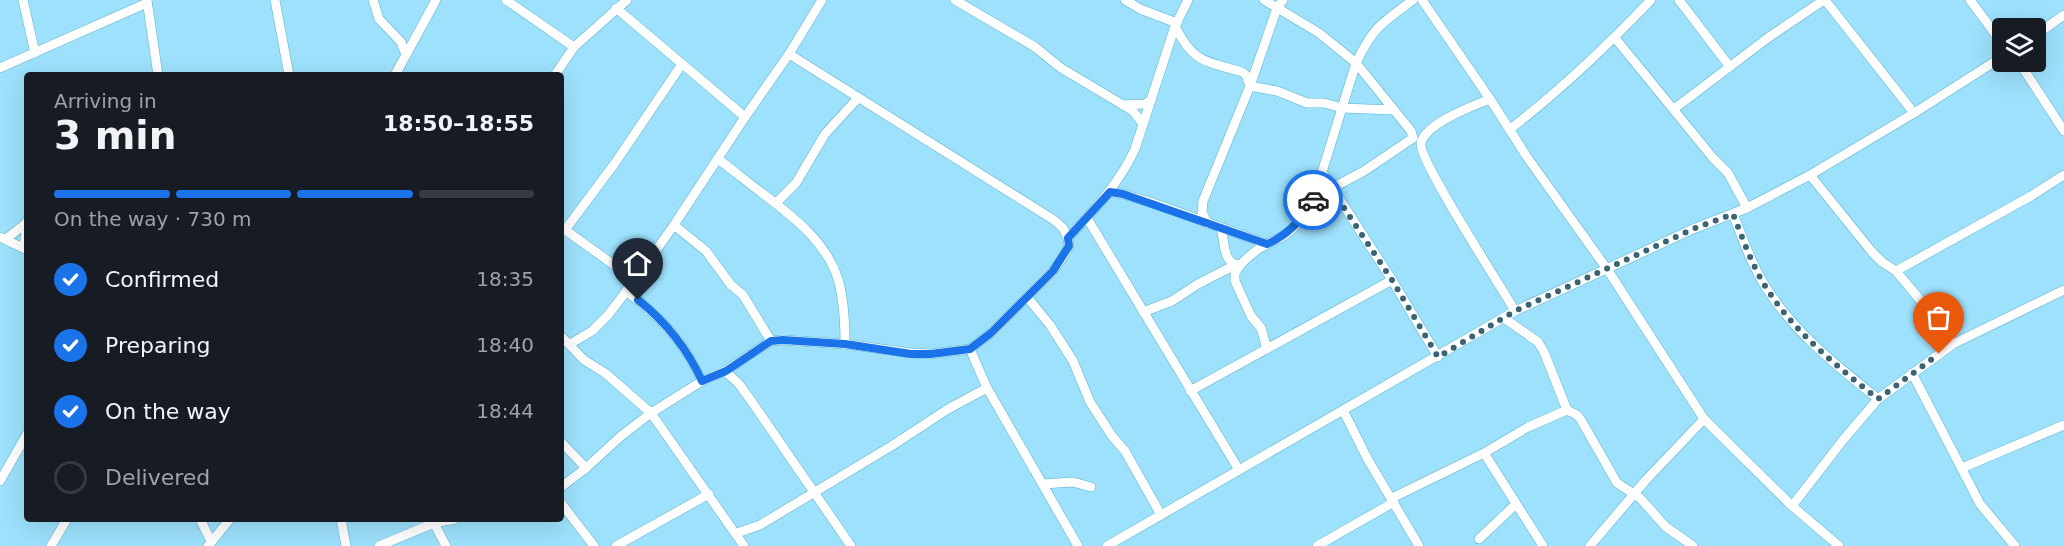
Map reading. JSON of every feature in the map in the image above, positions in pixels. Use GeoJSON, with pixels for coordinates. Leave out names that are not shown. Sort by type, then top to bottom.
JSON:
{"type":"FeatureCollection","features":[{"type":"Feature","properties":{"kind":"street"},"geometry":{"type":"LineString","coordinates":[[23,0],[34,53]]}},
{"type":"Feature","properties":{"kind":"street"},"geometry":{"type":"LineString","coordinates":[[275,0],[288,72]]}},
{"type":"Feature","properties":{"kind":"street"},"geometry":{"type":"LineString","coordinates":[[373,0],[379,19],[400,42],[406,56]]}},
{"type":"Feature","properties":{"kind":"street"},"geometry":{"type":"LineString","coordinates":[[397,72],[436,0]]}},
{"type":"Feature","properties":{"kind":"street"},"geometry":{"type":"LineString","coordinates":[[506,0],[574,47]]}},
{"type":"Feature","properties":{"kind":"street"},"geometry":{"type":"LineString","coordinates":[[557,72],[574,47],[627,0]]}},
{"type":"Feature","properties":{"kind":"street"},"geometry":{"type":"LineString","coordinates":[[570,344],[592,331],[608,315],[635,280],[789,54],[822,0]]}},
{"type":"Feature","properties":{"kind":"street"},"geometry":{"type":"LineString","coordinates":[[955,0],[1035,47],[1061,68],[1133,111],[1143,124]]}},
{"type":"Feature","properties":{"kind":"street"},"geometry":{"type":"LineString","coordinates":[[1125,0],[1176,24],[1183,43],[1196,56],[1206,62],[1242,72],[1246,75],[1250,86]]}},
{"type":"Feature","properties":{"kind":"street"},"geometry":{"type":"LineString","coordinates":[[1068,238],[1110,192],[1127,167],[1176,24],[1188,0]]}},
{"type":"Feature","properties":{"kind":"street"},"geometry":{"type":"LineString","coordinates":[[1264,0],[1280,4],[1356,63],[1411,131],[1413,138],[1412,141],[1332,190],[1314,198]]}},
{"type":"Feature","properties":{"kind":"street"},"geometry":{"type":"LineString","coordinates":[[1143,312],[1172,301],[1198,284],[1237,265],[1291,230],[1314,198],[1356,63],[1365,45],[1379,25],[1413,0]]}},
{"type":"Feature","properties":{"kind":"street"},"geometry":{"type":"LineString","coordinates":[[1422,0],[1527,157],[1607,269],[1704,419],[1792,506],[1839,546]]}},
{"type":"Feature","properties":{"kind":"street"},"geometry":{"type":"LineString","coordinates":[[1510,129],[1615,38],[1651,0]]}},
{"type":"Feature","properties":{"kind":"street"},"geometry":{"type":"LineString","coordinates":[[1679,0],[1730,67]]}},
{"type":"Feature","properties":{"kind":"street"},"geometry":{"type":"LineString","coordinates":[[1674,109],[1769,37],[1825,0],[1914,113]]}},
{"type":"Feature","properties":{"kind":"street"},"geometry":{"type":"LineString","coordinates":[[1970,0],[1992,30]]}},
{"type":"Feature","properties":{"kind":"street"},"geometry":{"type":"LineString","coordinates":[[0,68],[147,2],[158,72]]}},
{"type":"Feature","properties":{"kind":"street"},"geometry":{"type":"LineString","coordinates":[[1208,224],[1202,212],[1203,201],[1250,86],[1280,4]]}},
{"type":"Feature","properties":{"kind":"street"},"geometry":{"type":"LineString","coordinates":[[616,8],[745,117]]}},
{"type":"Feature","properties":{"kind":"street"},"geometry":{"type":"LineString","coordinates":[[2046,28],[2064,15]]}},
{"type":"Feature","properties":{"kind":"street"},"geometry":{"type":"LineString","coordinates":[[1615,38],[1705,149],[1728,173],[1747,208]]}},
{"type":"Feature","properties":{"kind":"street"},"geometry":{"type":"LineString","coordinates":[[564,485],[651,413],[702,381],[726,371],[771,341],[845,344],[911,354],[970,349],[991,333],[1027,297],[1058,264],[1069,246],[1063,228],[1054,220],[789,54]]}},
{"type":"Feature","properties":{"kind":"street"},"geometry":{"type":"LineString","coordinates":[[1110,545],[1515,311],[1693,229],[1747,208],[1810,175],[1992,63]]}},
{"type":"Feature","properties":{"kind":"street"},"geometry":{"type":"LineString","coordinates":[[564,227],[615,163],[682,64]]}},
{"type":"Feature","properties":{"kind":"street"},"geometry":{"type":"LineString","coordinates":[[2026,72],[2064,131]]}},
{"type":"Feature","properties":{"kind":"street"},"geometry":{"type":"LineString","coordinates":[[1250,86],[1277,91],[1307,103],[1324,103],[1342,108],[1394,110]]}},
{"type":"Feature","properties":{"kind":"street"},"geometry":{"type":"LineString","coordinates":[[776,203],[795,183],[825,134],[858,98]]}},
{"type":"Feature","properties":{"kind":"street"},"geometry":{"type":"LineString","coordinates":[[1490,99],[1456,114],[1430,130],[1424,137],[1421,150],[1434,177],[1515,311]]}},
{"type":"Feature","properties":{"kind":"street"},"geometry":{"type":"LineString","coordinates":[[1123,105],[1145,104],[1151,100]]}},
{"type":"Feature","properties":{"kind":"street"},"geometry":{"type":"LineString","coordinates":[[718,159],[776,203],[806,230],[827,257],[837,278],[843,303],[845,344]]}},
{"type":"Feature","properties":{"kind":"street"},"geometry":{"type":"LineString","coordinates":[[1322,172],[1392,280],[1438,357]]}},
{"type":"Feature","properties":{"kind":"street"},"geometry":{"type":"LineString","coordinates":[[1810,175],[1872,252],[1896,271],[1936,319],[1953,344]]}},
{"type":"Feature","properties":{"kind":"street"},"geometry":{"type":"LineString","coordinates":[[1896,271],[2003,212],[2064,175]]}},
{"type":"Feature","properties":{"kind":"street"},"geometry":{"type":"LineString","coordinates":[[1110,192],[1123,194],[1267,244]]}},
{"type":"Feature","properties":{"kind":"street"},"geometry":{"type":"LineString","coordinates":[[1183,214],[1194,210],[1203,201]]}},
{"type":"Feature","properties":{"kind":"street"},"geometry":{"type":"LineString","coordinates":[[1733,214],[1754,265],[1766,288],[1784,313],[1803,335],[1878,399]]}},
{"type":"Feature","properties":{"kind":"street"},"geometry":{"type":"LineString","coordinates":[[1086,218],[1239,470]]}},
{"type":"Feature","properties":{"kind":"street"},"geometry":{"type":"LineString","coordinates":[[3,238],[24,224]]}},
{"type":"Feature","properties":{"kind":"street"},"geometry":{"type":"LineString","coordinates":[[674,225],[706,251],[731,285],[743,295],[771,341]]}},
{"type":"Feature","properties":{"kind":"street"},"geometry":{"type":"LineString","coordinates":[[564,229],[635,280]]}},
{"type":"Feature","properties":{"kind":"street"},"geometry":{"type":"LineString","coordinates":[[1221,229],[1223,246],[1230,262],[1237,265]]}},
{"type":"Feature","properties":{"kind":"street"},"geometry":{"type":"LineString","coordinates":[[3,238],[24,248]]}},
{"type":"Feature","properties":{"kind":"street"},"geometry":{"type":"LineString","coordinates":[[1237,265],[1235,281],[1251,316],[1261,328],[1267,349]]}},
{"type":"Feature","properties":{"kind":"street"},"geometry":{"type":"LineString","coordinates":[[1190,391],[1392,280]]}},
{"type":"Feature","properties":{"kind":"street"},"geometry":{"type":"LineString","coordinates":[[1792,506],[1878,399],[1953,344],[2064,290]]}},
{"type":"Feature","properties":{"kind":"street"},"geometry":{"type":"LineString","coordinates":[[626,291],[656,314],[676,336],[694,363],[702,381]]}},
{"type":"Feature","properties":{"kind":"street"},"geometry":{"type":"LineString","coordinates":[[1027,297],[1050,325],[1073,361],[1090,402],[1112,436],[1125,451],[1161,515]]}},
{"type":"Feature","properties":{"kind":"street"},"geometry":{"type":"LineString","coordinates":[[1504,318],[1538,342],[1567,410],[1581,420],[1617,483],[1635,495],[1666,527],[1693,546]]}},
{"type":"Feature","properties":{"kind":"street"},"geometry":{"type":"LineString","coordinates":[[564,339],[584,360],[605,373],[651,413],[744,546]]}},
{"type":"Feature","properties":{"kind":"street"},"geometry":{"type":"LineString","coordinates":[[970,349],[987,388],[1078,546]]}},
{"type":"Feature","properties":{"kind":"street"},"geometry":{"type":"LineString","coordinates":[[726,371],[739,384],[851,546]]}},
{"type":"Feature","properties":{"kind":"street"},"geometry":{"type":"LineString","coordinates":[[1912,374],[1980,504],[2015,546]]}},
{"type":"Feature","properties":{"kind":"street"},"geometry":{"type":"LineString","coordinates":[[737,533],[760,525],[948,409],[987,388]]}},
{"type":"Feature","properties":{"kind":"street"},"geometry":{"type":"LineString","coordinates":[[1343,410],[1367,458],[1419,546]]}},
{"type":"Feature","properties":{"kind":"street"},"geometry":{"type":"LineString","coordinates":[[1317,546],[1366,520],[1393,500],[1484,453],[1528,427],[1567,410]]}},
{"type":"Feature","properties":{"kind":"street"},"geometry":{"type":"LineString","coordinates":[[1590,546],[1678,444],[1704,419]]}},
{"type":"Feature","properties":{"kind":"street"},"geometry":{"type":"LineString","coordinates":[[1962,468],[2064,425]]}},
{"type":"Feature","properties":{"kind":"street"},"geometry":{"type":"LineString","coordinates":[[0,481],[24,439]]}},
{"type":"Feature","properties":{"kind":"street"},"geometry":{"type":"LineString","coordinates":[[564,445],[586,468]]}},
{"type":"Feature","properties":{"kind":"street"},"geometry":{"type":"LineString","coordinates":[[1484,453],[1543,546]]}},
{"type":"Feature","properties":{"kind":"street"},"geometry":{"type":"LineString","coordinates":[[1043,484],[1073,482],[1091,487]]}},
{"type":"Feature","properties":{"kind":"street"},"geometry":{"type":"LineString","coordinates":[[616,546],[709,494]]}},
{"type":"Feature","properties":{"kind":"street"},"geometry":{"type":"LineString","coordinates":[[1479,539],[1516,504]]}},
{"type":"Feature","properties":{"kind":"street"},"geometry":{"type":"LineString","coordinates":[[564,507],[594,546]]}},
{"type":"Feature","properties":{"kind":"street"},"geometry":{"type":"LineString","coordinates":[[51,546],[65,522]]}},
{"type":"Feature","properties":{"kind":"street"},"geometry":{"type":"LineString","coordinates":[[201,522],[210,544],[228,522]]}},
{"type":"Feature","properties":{"kind":"street"},"geometry":{"type":"LineString","coordinates":[[342,522],[346,546]]}},
{"type":"Feature","properties":{"kind":"street"},"geometry":{"type":"LineString","coordinates":[[379,546],[432,522]]}},
{"type":"Feature","properties":{"kind":"street"},"geometry":{"type":"LineString","coordinates":[[434,522],[446,546]]}},
{"type":"Feature","properties":{"kind":"way so far"},"geometry":{"type":"LineString","coordinates":[[1313,200],[1332,190],[1392,280],[1438,357],[1515,311],[1693,229],[1733,214],[1754,265],[1766,288],[1784,313],[1803,335],[1878,399],[1939,354]]}},
{"type":"Feature","properties":{"kind":"route"},"geometry":{"type":"LineString","coordinates":[[638,300],[656,314],[676,336],[694,363],[702,381],[726,371],[771,341],[845,344],[911,354],[970,349],[991,333],[1053,271],[1069,246],[1068,238],[1110,192],[1150,202],[1267,244],[1281,238],[1291,230],[1313,200]]}}]}
